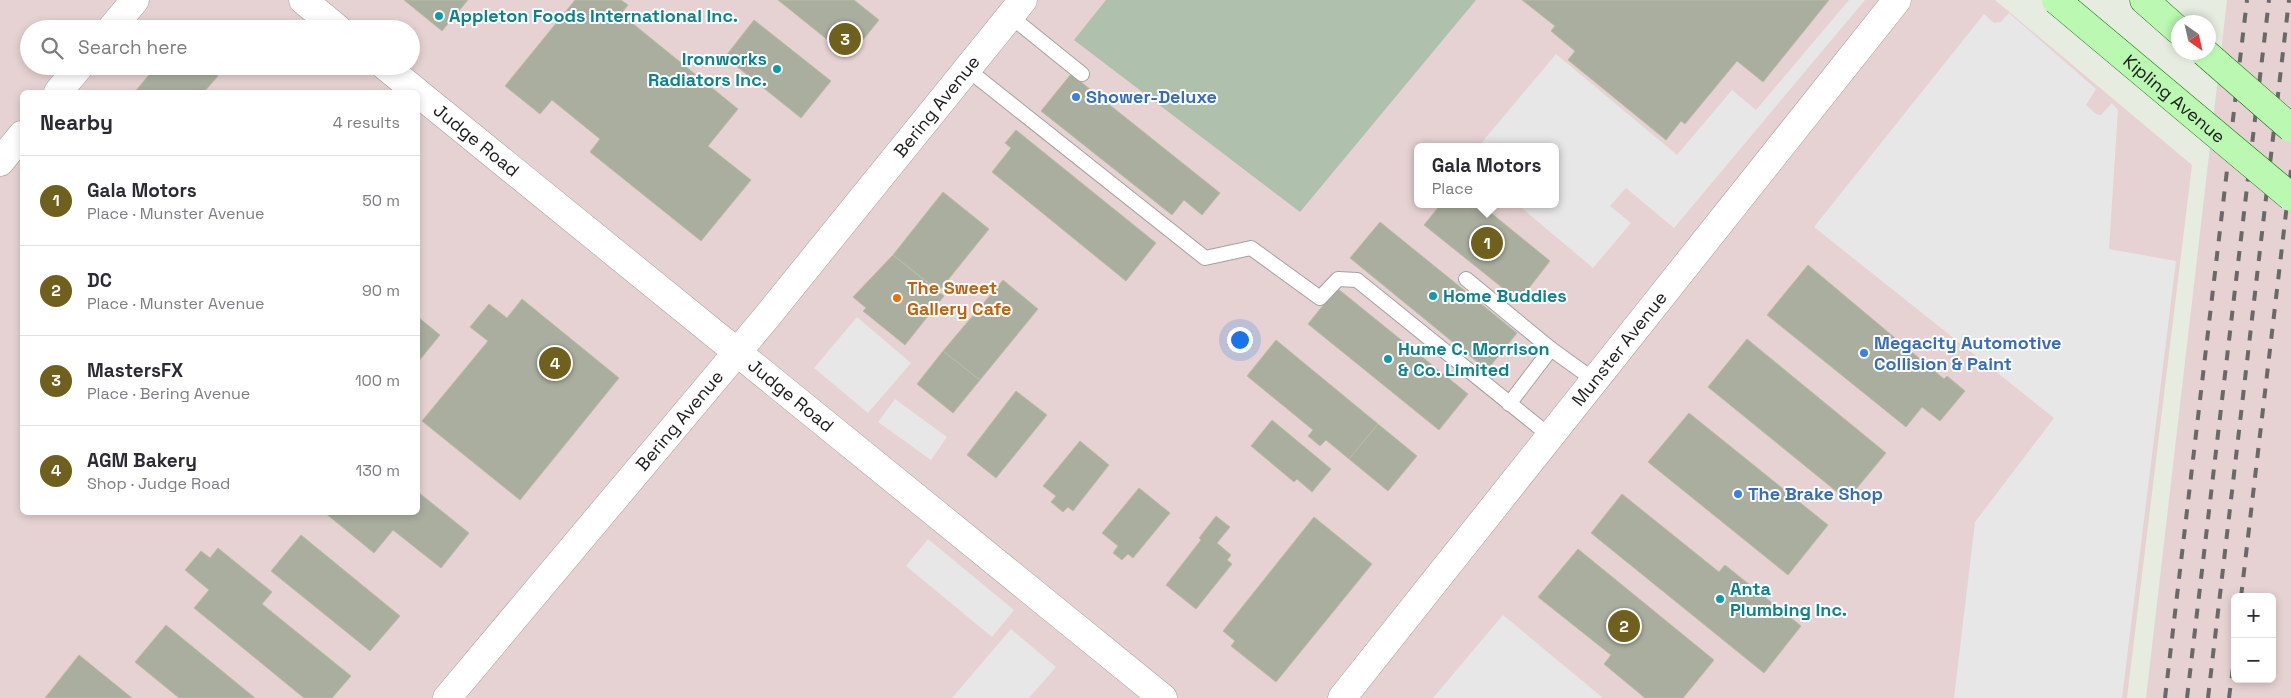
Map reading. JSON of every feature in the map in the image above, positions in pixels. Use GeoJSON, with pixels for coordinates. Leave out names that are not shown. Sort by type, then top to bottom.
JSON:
{"type":"FeatureCollection","features":[{"type":"Feature","properties":{"kind":"main road","name":"Kipling Avenue"},"geometry":{"type":"LineString","coordinates":[[2056,0],[2291,197]]}},
{"type":"Feature","properties":{"kind":"main road"},"geometry":{"type":"LineString","coordinates":[[2144,0],[2171,24]]}},
{"type":"Feature","properties":{"kind":"main road"},"geometry":{"type":"LineString","coordinates":[[2213,60],[2291,128]]}},
{"type":"Feature","properties":{"kind":"street"},"geometry":{"type":"LineString","coordinates":[[118,20],[135,0]]}},
{"type":"Feature","properties":{"kind":"street"},"geometry":{"type":"LineString","coordinates":[[303,0],[327,20]]}},
{"type":"Feature","properties":{"kind":"street","name":"Munster Avenue"},"geometry":{"type":"LineString","coordinates":[[1342,698],[1897,0]]}},
{"type":"Feature","properties":{"kind":"street","name":"Bering Avenue"},"geometry":{"type":"LineString","coordinates":[[447,698],[738,352],[1016,8]]}},
{"type":"Feature","properties":{"kind":"street"},"geometry":{"type":"LineString","coordinates":[[60,90],[72,75]]}},
{"type":"Feature","properties":{"kind":"street","name":"Judge Road"},"geometry":{"type":"LineString","coordinates":[[396,75],[413,90]]}},
{"type":"Feature","properties":{"kind":"street","name":"Judge Road"},"geometry":{"type":"LineString","coordinates":[[420,95],[1163,698]]}},
{"type":"Feature","properties":{"kind":"street"},"geometry":{"type":"LineString","coordinates":[[0,162],[20,137]]}},
{"type":"Feature","properties":{"kind":"lane"},"geometry":{"type":"LineString","coordinates":[[1016,8],[1082,74]]}},
{"type":"Feature","properties":{"kind":"lane"},"geometry":{"type":"LineString","coordinates":[[967,69],[1205,258],[1251,248],[1320,298],[1338,279],[1357,280],[1508,404],[1550,436]]}},
{"type":"Feature","properties":{"kind":"lane"},"geometry":{"type":"LineString","coordinates":[[1466,279],[1551,349],[1594,380]]}},
{"type":"Feature","properties":{"kind":"lane"},"geometry":{"type":"LineString","coordinates":[[1508,404],[1551,349]]}},
{"type":"Feature","properties":{"kind":"shaded area"},"geometry":{"type":"Polygon","coordinates":[[[0,0],[1995,0],[2192,165],[2127,698],[0,698],[0,0]]]}},
{"type":"Feature","properties":{"kind":"shaded area"},"geometry":{"type":"Polygon","coordinates":[[[1106,0],[1476,0],[1300,212],[1074,40],[1106,0]]]}},
{"type":"Feature","properties":{"kind":"shaded area"},"geometry":{"type":"Polygon","coordinates":[[[1849,0],[1865,0],[1674,228],[1626,188],[1610,206],[1631,223],[1593,268],[1522,208],[1559,208],[1559,143],[1481,143],[1556,54],[1677,155],[1732,90],[1756,110],[1849,0]]]}},
{"type":"Feature","properties":{"kind":"shaded area"},"geometry":{"type":"Polygon","coordinates":[[[2227,0],[2291,0],[2291,698],[2146,698],[2227,0]]]}},
{"type":"Feature","properties":{"kind":"shaded area"},"geometry":{"type":"Polygon","coordinates":[[[2009,13],[2096,89],[2086,105],[2096,114],[2101,115],[2112,103],[2118,110],[2109,249],[2176,261],[2122,698],[1954,698],[1975,522],[2054,418],[1814,227],[1984,14],[1994,23],[2001,22],[2009,13]]]}},
{"type":"Feature","properties":{"kind":"shaded area"},"geometry":{"type":"Polygon","coordinates":[[[857,317],[911,363],[868,413],[814,368],[857,317]]]}},
{"type":"Feature","properties":{"kind":"shaded area"},"geometry":{"type":"Polygon","coordinates":[[[895,399],[947,437],[931,460],[878,422],[895,399]]]}},
{"type":"Feature","properties":{"kind":"shaded area"},"geometry":{"type":"Polygon","coordinates":[[[928,539],[1014,610],[992,637],[906,566],[928,539]]]}},
{"type":"Feature","properties":{"kind":"shaded area"},"geometry":{"type":"Polygon","coordinates":[[[1503,615],[1603,698],[1433,698],[1503,615]]]}},
{"type":"Feature","properties":{"kind":"shaded area"},"geometry":{"type":"Polygon","coordinates":[[[1011,629],[1056,667],[1029,698],[952,698],[1011,629]]]}},
{"type":"Feature","properties":{"kind":"building","name":"Appleton Foods International Inc."},"geometry":{"type":"Polygon","coordinates":[[[404,0],[468,0],[442,31],[404,0]]]}},
{"type":"Feature","properties":{"kind":"building"},"geometry":{"type":"Polygon","coordinates":[[[575,0],[621,0],[628,5],[621,14],[738,109],[708,146],[751,180],[701,241],[590,152],[600,139],[552,100],[540,114],[505,86],[575,0]]]}},
{"type":"Feature","properties":{"kind":"building"},"geometry":{"type":"Polygon","coordinates":[[[778,0],[854,0],[879,20],[849,57],[778,0]]]}},
{"type":"Feature","properties":{"kind":"building"},"geometry":{"type":"Polygon","coordinates":[[[1522,0],[1829,0],[1763,82],[1737,61],[1685,124],[1681,121],[1666,140],[1568,60],[1575,51],[1551,31],[1555,26],[1522,0]]]}},
{"type":"Feature","properties":{"kind":"building","name":"Ironworks Radiators Inc."},"geometry":{"type":"Polygon","coordinates":[[[754,20],[831,81],[801,118],[725,57],[754,20]]]}},
{"type":"Feature","properties":{"kind":"building"},"geometry":{"type":"Polygon","coordinates":[[[1071,74],[1220,193],[1202,215],[1184,200],[1172,215],[1041,111],[1071,74]]]}},
{"type":"Feature","properties":{"kind":"building"},"geometry":{"type":"Polygon","coordinates":[[[149,75],[218,76],[206,90],[137,90],[149,75]]]}},
{"type":"Feature","properties":{"kind":"building"},"geometry":{"type":"Polygon","coordinates":[[[1016,130],[1156,243],[1126,281],[992,172],[1011,148],[1005,143],[1016,130]]]}},
{"type":"Feature","properties":{"kind":"building"},"geometry":{"type":"Polygon","coordinates":[[[943,192],[989,229],[939,291],[893,255],[943,192]]]}},
{"type":"Feature","properties":{"kind":"building"},"geometry":{"type":"Polygon","coordinates":[[[1438,208],[1485,208],[1550,261],[1519,301],[1424,225],[1438,208]]]}},
{"type":"Feature","properties":{"kind":"building","name":"Home Buddies"},"geometry":{"type":"Polygon","coordinates":[[[1380,222],[1517,333],[1487,370],[1350,258],[1380,222]]]}},
{"type":"Feature","properties":{"kind":"building"},"geometry":{"type":"Polygon","coordinates":[[[893,255],[944,296],[905,345],[863,311],[866,308],[853,297],[893,255]]]}},
{"type":"Feature","properties":{"kind":"building","name":"Megacity Automotive Collision & Paint"},"geometry":{"type":"Polygon","coordinates":[[[1808,265],[1944,379],[1947,376],[1965,391],[1940,421],[1922,407],[1906,427],[1767,315],[1808,265]]]}},
{"type":"Feature","properties":{"kind":"building"},"geometry":{"type":"Polygon","coordinates":[[[1003,280],[1038,309],[980,380],[943,351],[1003,280]]]}},
{"type":"Feature","properties":{"kind":"building","name":"Hume C. Morrison & Co. Limited"},"geometry":{"type":"Polygon","coordinates":[[[1337,288],[1468,394],[1439,430],[1308,324],[1337,288]]]}},
{"type":"Feature","properties":{"kind":"building"},"geometry":{"type":"Polygon","coordinates":[[[522,299],[619,378],[520,500],[422,421],[488,341],[470,327],[489,304],[507,318],[522,299]]]}},
{"type":"Feature","properties":{"kind":"building"},"geometry":{"type":"Polygon","coordinates":[[[420,319],[440,335],[420,360],[420,319]]]}},
{"type":"Feature","properties":{"kind":"building"},"geometry":{"type":"Polygon","coordinates":[[[1747,339],[1886,453],[1847,500],[1708,387],[1747,339]]]}},
{"type":"Feature","properties":{"kind":"building"},"geometry":{"type":"Polygon","coordinates":[[[1276,340],[1378,424],[1349,459],[1326,440],[1320,446],[1308,436],[1313,430],[1247,376],[1276,340]]]}},
{"type":"Feature","properties":{"kind":"building"},"geometry":{"type":"Polygon","coordinates":[[[943,351],[980,380],[953,413],[917,384],[943,351]]]}},
{"type":"Feature","properties":{"kind":"building"},"geometry":{"type":"Polygon","coordinates":[[[1016,391],[1047,415],[996,478],[967,455],[1016,391]]]}},
{"type":"Feature","properties":{"kind":"building","name":"The Brake Shop"},"geometry":{"type":"Polygon","coordinates":[[[1689,413],[1828,525],[1788,575],[1648,462],[1689,413]]]}},
{"type":"Feature","properties":{"kind":"building"},"geometry":{"type":"Polygon","coordinates":[[[1272,420],[1331,469],[1312,492],[1297,479],[1294,482],[1251,446],[1272,420]]]}},
{"type":"Feature","properties":{"kind":"building"},"geometry":{"type":"Polygon","coordinates":[[[1378,424],[1417,456],[1388,491],[1349,459],[1378,424]]]}},
{"type":"Feature","properties":{"kind":"building"},"geometry":{"type":"Polygon","coordinates":[[[1080,441],[1109,465],[1073,511],[1068,507],[1063,512],[1051,502],[1056,496],[1043,486],[1080,441]]]}},
{"type":"Feature","properties":{"kind":"building"},"geometry":{"type":"Polygon","coordinates":[[[1139,488],[1170,513],[1133,558],[1128,554],[1122,560],[1113,553],[1118,546],[1102,533],[1139,488]]]}},
{"type":"Feature","properties":{"kind":"building"},"geometry":{"type":"Polygon","coordinates":[[[420,494],[469,533],[441,568],[393,530],[374,553],[328,515],[420,515],[420,494]]]}},
{"type":"Feature","properties":{"kind":"building","name":"Anta Plumbing Inc."},"geometry":{"type":"Polygon","coordinates":[[[1622,494],[1719,572],[1725,565],[1801,626],[1764,673],[1591,533],[1622,494]]]}},
{"type":"Feature","properties":{"kind":"building"},"geometry":{"type":"Polygon","coordinates":[[[1216,516],[1230,527],[1217,543],[1231,555],[1227,560],[1232,564],[1196,609],[1166,585],[1201,540],[1199,538],[1216,516]]]}},
{"type":"Feature","properties":{"kind":"building"},"geometry":{"type":"Polygon","coordinates":[[[1314,517],[1372,564],[1276,682],[1231,646],[1235,641],[1223,631],[1314,517]]]}},
{"type":"Feature","properties":{"kind":"building"},"geometry":{"type":"Polygon","coordinates":[[[301,535],[400,616],[370,651],[271,571],[301,535]]]}},
{"type":"Feature","properties":{"kind":"building"},"geometry":{"type":"Polygon","coordinates":[[[218,548],[272,592],[262,604],[351,676],[332,698],[304,698],[194,608],[209,590],[185,570],[201,551],[210,558],[218,548]]]}},
{"type":"Feature","properties":{"kind":"building"},"geometry":{"type":"Polygon","coordinates":[[[1578,549],[1714,660],[1683,698],[1645,698],[1604,664],[1611,655],[1538,597],[1578,549]]]}},
{"type":"Feature","properties":{"kind":"building"},"geometry":{"type":"Polygon","coordinates":[[[166,625],[255,698],[179,698],[135,662],[166,625]]]}},
{"type":"Feature","properties":{"kind":"building"},"geometry":{"type":"Polygon","coordinates":[[[79,655],[132,698],[45,698],[79,655]]]}},
{"type":"Feature","properties":{"kind":"railway"},"geometry":{"type":"LineString","coordinates":[[2165,698],[2247,0]]}},
{"type":"Feature","properties":{"kind":"railway"},"geometry":{"type":"LineString","coordinates":[[2187,698],[2269,0]]}},
{"type":"Feature","properties":{"kind":"railway"},"geometry":{"type":"LineString","coordinates":[[2208,698],[2289,0]]}},
{"type":"Feature","properties":{"kind":"railway"},"geometry":{"type":"LineString","coordinates":[[2241,593],[2291,170]]}},
{"type":"Feature","properties":{"kind":"railway"},"geometry":{"type":"LineString","coordinates":[[2229,698],[2231,683]]}},
{"type":"Feature","properties":{"kind":"place","name":"Appleton Foods International Inc."},"geometry":{"type":"Point","coordinates":[439,16]}},
{"type":"Feature","properties":{"kind":"place","name":"MastersFX"},"geometry":{"type":"Point","coordinates":[845,39]}},
{"type":"Feature","properties":{"kind":"place","name":"Ironworks Radiators Inc."},"geometry":{"type":"Point","coordinates":[777,69]}},
{"type":"Feature","properties":{"kind":"place","name":"Shower-Deluxe"},"geometry":{"type":"Point","coordinates":[1076,97]}},
{"type":"Feature","properties":{"kind":"place","name":"Gala Motors"},"geometry":{"type":"Point","coordinates":[1487,243]}},
{"type":"Feature","properties":{"kind":"place","name":"Home Buddies"},"geometry":{"type":"Point","coordinates":[1433,296]}},
{"type":"Feature","properties":{"kind":"place","name":"The Sweet Gallery Cafe"},"geometry":{"type":"Point","coordinates":[897,298]}},
{"type":"Feature","properties":{"kind":"place","name":"Megacity Automotive Collision & Paint"},"geometry":{"type":"Point","coordinates":[1864,353]}},
{"type":"Feature","properties":{"kind":"place","name":"Hume C. Morrison & Co. Limited"},"geometry":{"type":"Point","coordinates":[1388,359]}},
{"type":"Feature","properties":{"kind":"place","name":"AGM Bakery"},"geometry":{"type":"Point","coordinates":[555,363]}},
{"type":"Feature","properties":{"kind":"place","name":"The Brake Shop"},"geometry":{"type":"Point","coordinates":[1738,494]}},
{"type":"Feature","properties":{"kind":"place","name":"Anta Plumbing Inc."},"geometry":{"type":"Point","coordinates":[1720,599]}},
{"type":"Feature","properties":{"kind":"place","name":"DC"},"geometry":{"type":"Point","coordinates":[1624,626]}}]}
